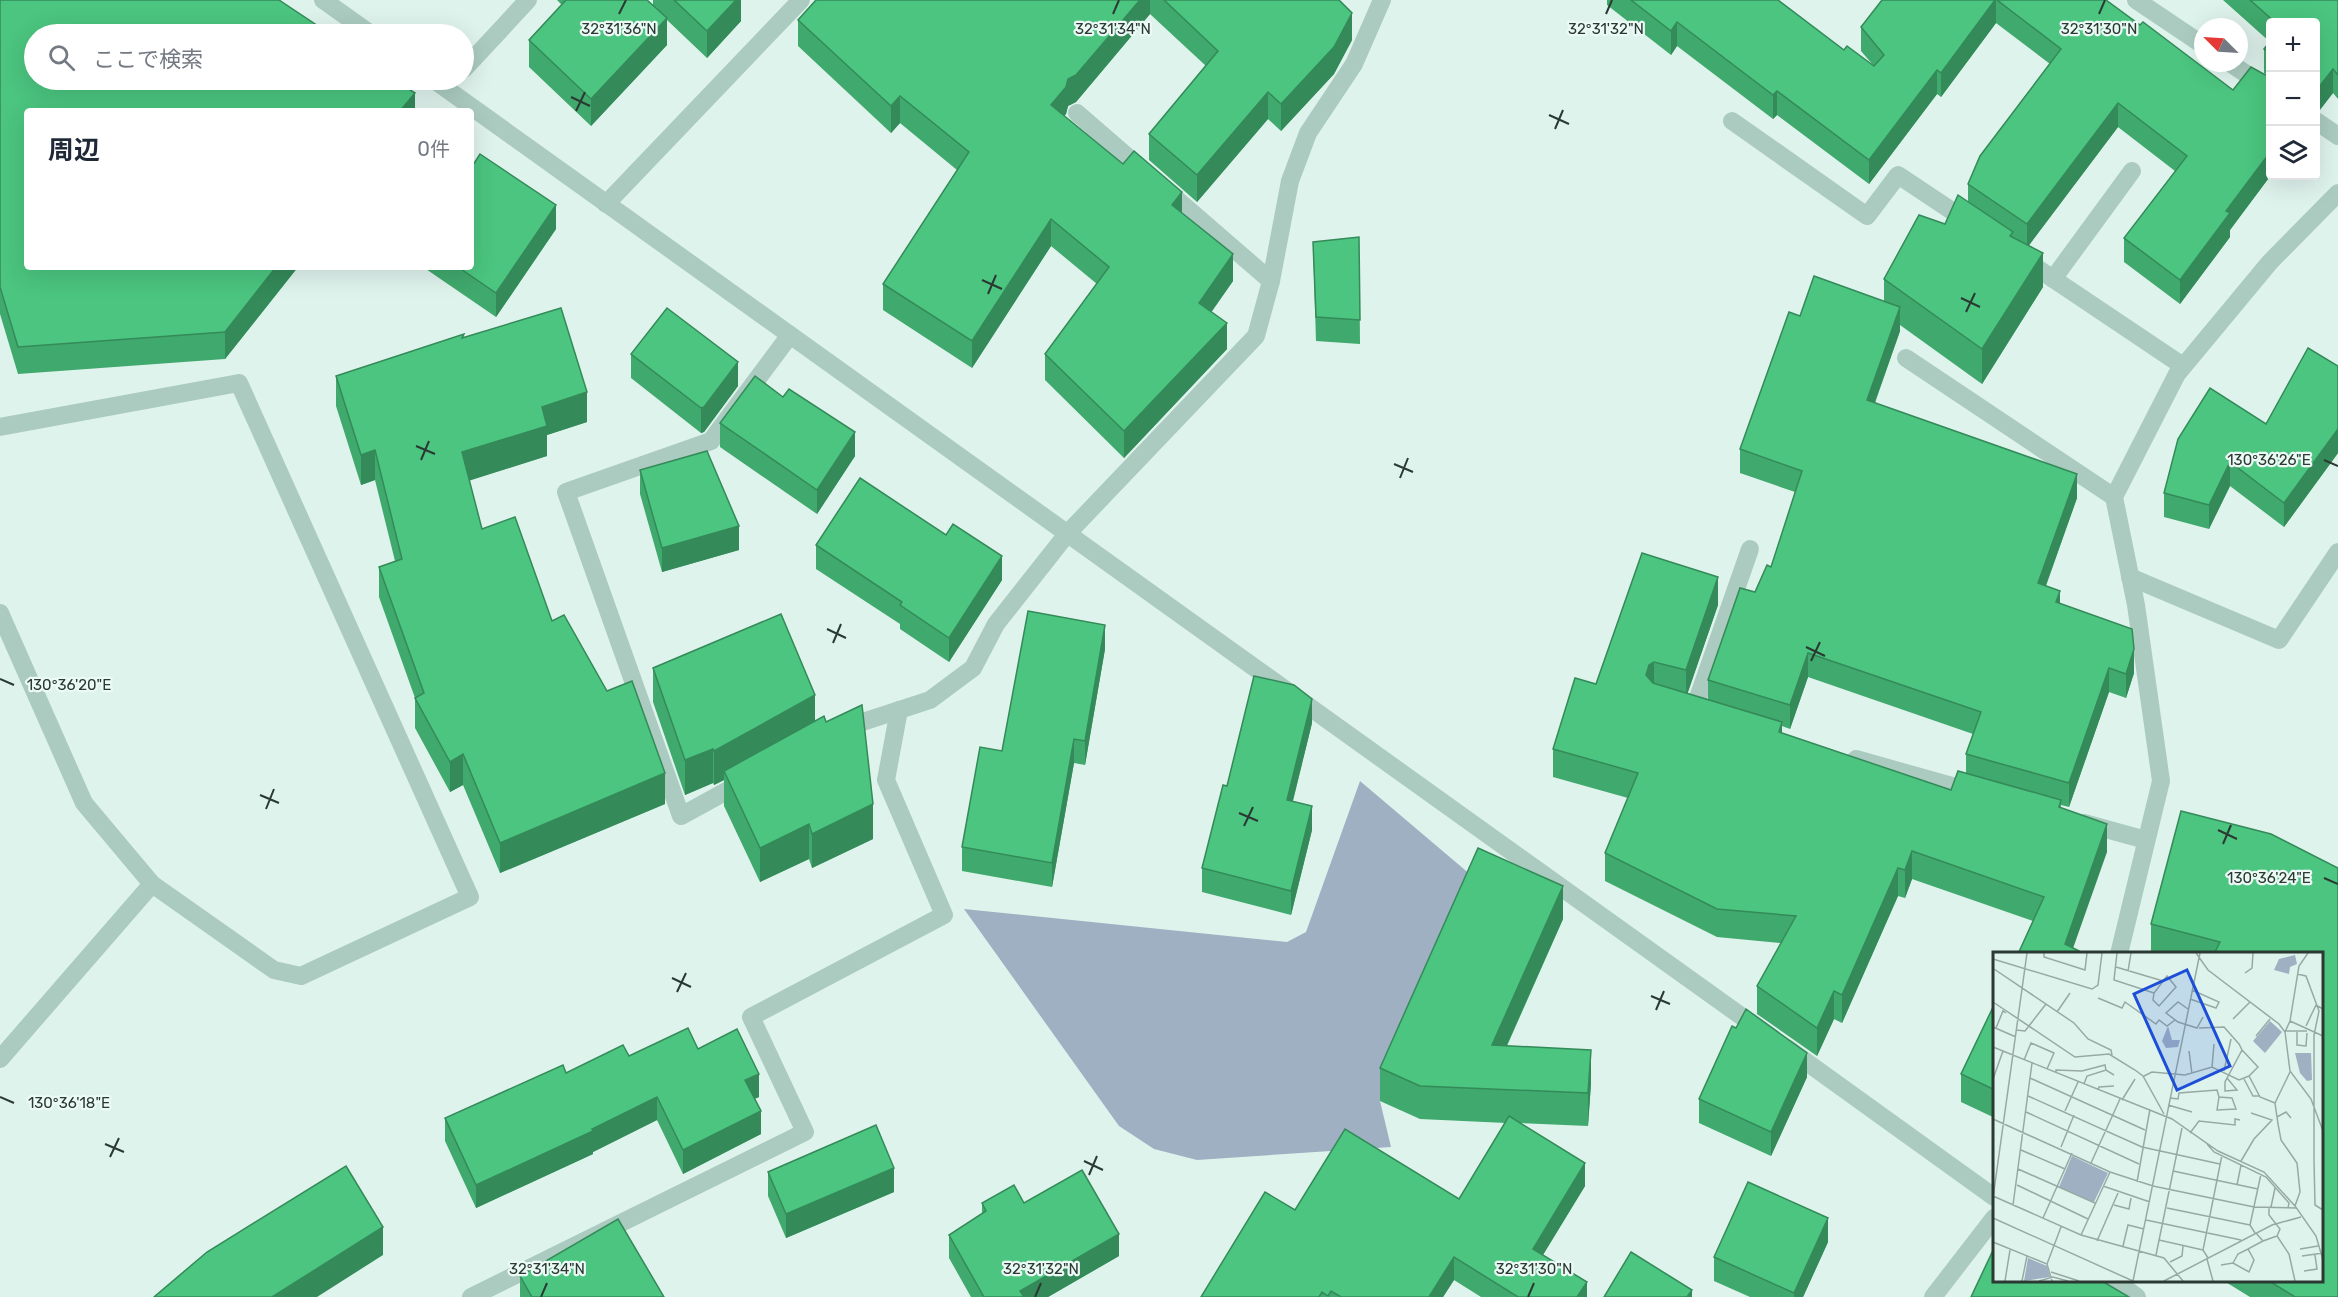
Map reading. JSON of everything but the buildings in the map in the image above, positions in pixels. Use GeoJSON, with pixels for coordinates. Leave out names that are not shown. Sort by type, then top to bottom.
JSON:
{"type":"FeatureCollection","features":[{"type":"Feature","properties":{"kind":"street"},"geometry":{"type":"LineString","coordinates":[[323,0],[357,24]]}},
{"type":"Feature","properties":{"kind":"street"},"geometry":{"type":"LineString","coordinates":[[474,58],[528,0]]}},
{"type":"Feature","properties":{"kind":"street"},"geometry":{"type":"LineString","coordinates":[[606,204],[801,0]]}},
{"type":"Feature","properties":{"kind":"street"},"geometry":{"type":"LineString","coordinates":[[828,736],[930,700],[973,668],[996,624],[1067,534],[1256,336],[1271,281],[1290,181],[1308,133],[1354,64],[1382,0]]}},
{"type":"Feature","properties":{"kind":"street"},"geometry":{"type":"LineString","coordinates":[[2136,0],[2194,39]]}},
{"type":"Feature","properties":{"kind":"street"},"geometry":{"type":"LineString","coordinates":[[2244,72],[2266,87]]}},
{"type":"Feature","properties":{"kind":"street"},"geometry":{"type":"LineString","coordinates":[[456,90],[606,204],[1993,1196]]}},
{"type":"Feature","properties":{"kind":"street"},"geometry":{"type":"LineString","coordinates":[[1077,113],[1271,281]]}},
{"type":"Feature","properties":{"kind":"street"},"geometry":{"type":"LineString","coordinates":[[1732,121],[1867,216],[1898,175],[1985,234]]}},
{"type":"Feature","properties":{"kind":"street"},"geometry":{"type":"LineString","coordinates":[[2320,124],[2338,136]]}},
{"type":"Feature","properties":{"kind":"street"},"geometry":{"type":"LineString","coordinates":[[2053,279],[2132,171]]}},
{"type":"Feature","properties":{"kind":"street"},"geometry":{"type":"LineString","coordinates":[[2119,952],[2161,782],[2130,577],[2114,497],[2183,366],[2270,262],[2338,193]]}},
{"type":"Feature","properties":{"kind":"street"},"geometry":{"type":"LineString","coordinates":[[2014,253],[2183,366]]}},
{"type":"Feature","properties":{"kind":"street"},"geometry":{"type":"LineString","coordinates":[[754,776],[681,816],[566,492],[711,441],[790,335]]}},
{"type":"Feature","properties":{"kind":"street"},"geometry":{"type":"LineString","coordinates":[[1906,357],[2114,497]]}},
{"type":"Feature","properties":{"kind":"street"},"geometry":{"type":"LineString","coordinates":[[0,427],[239,383],[470,897],[301,976],[273,970],[152,884],[84,802],[0,613]]}},
{"type":"Feature","properties":{"kind":"street"},"geometry":{"type":"LineString","coordinates":[[1694,712],[1750,549]]}},
{"type":"Feature","properties":{"kind":"street"},"geometry":{"type":"LineString","coordinates":[[2130,577],[2279,640],[2338,552]]}},
{"type":"Feature","properties":{"kind":"street"},"geometry":{"type":"LineString","coordinates":[[1675,706],[1716,718]]}},
{"type":"Feature","properties":{"kind":"street"},"geometry":{"type":"LineString","coordinates":[[471,1297],[805,1132],[752,1017],[944,915],[886,780],[899,710]]}},
{"type":"Feature","properties":{"kind":"street"},"geometry":{"type":"LineString","coordinates":[[1838,754],[1998,799]]}},
{"type":"Feature","properties":{"kind":"street"},"geometry":{"type":"LineString","coordinates":[[2066,818],[2146,840]]}},
{"type":"Feature","properties":{"kind":"street"},"geometry":{"type":"LineString","coordinates":[[0,1059],[152,884]]}},
{"type":"Feature","properties":{"kind":"street"},"geometry":{"type":"LineString","coordinates":[[1933,1297],[1993,1221]]}},
{"type":"Feature","properties":{"kind":"street"},"geometry":{"type":"LineString","coordinates":[[2115,1282],[2137,1297]]}},
{"type":"Feature","properties":{"kind":"shaded area"},"geometry":{"type":"Polygon","coordinates":[[[1360,781],[1478,881],[1380,1101],[1391,1147],[1197,1160],[1154,1149],[1119,1126],[964,909],[1287,942],[1306,932],[1360,781]]]}}]}
